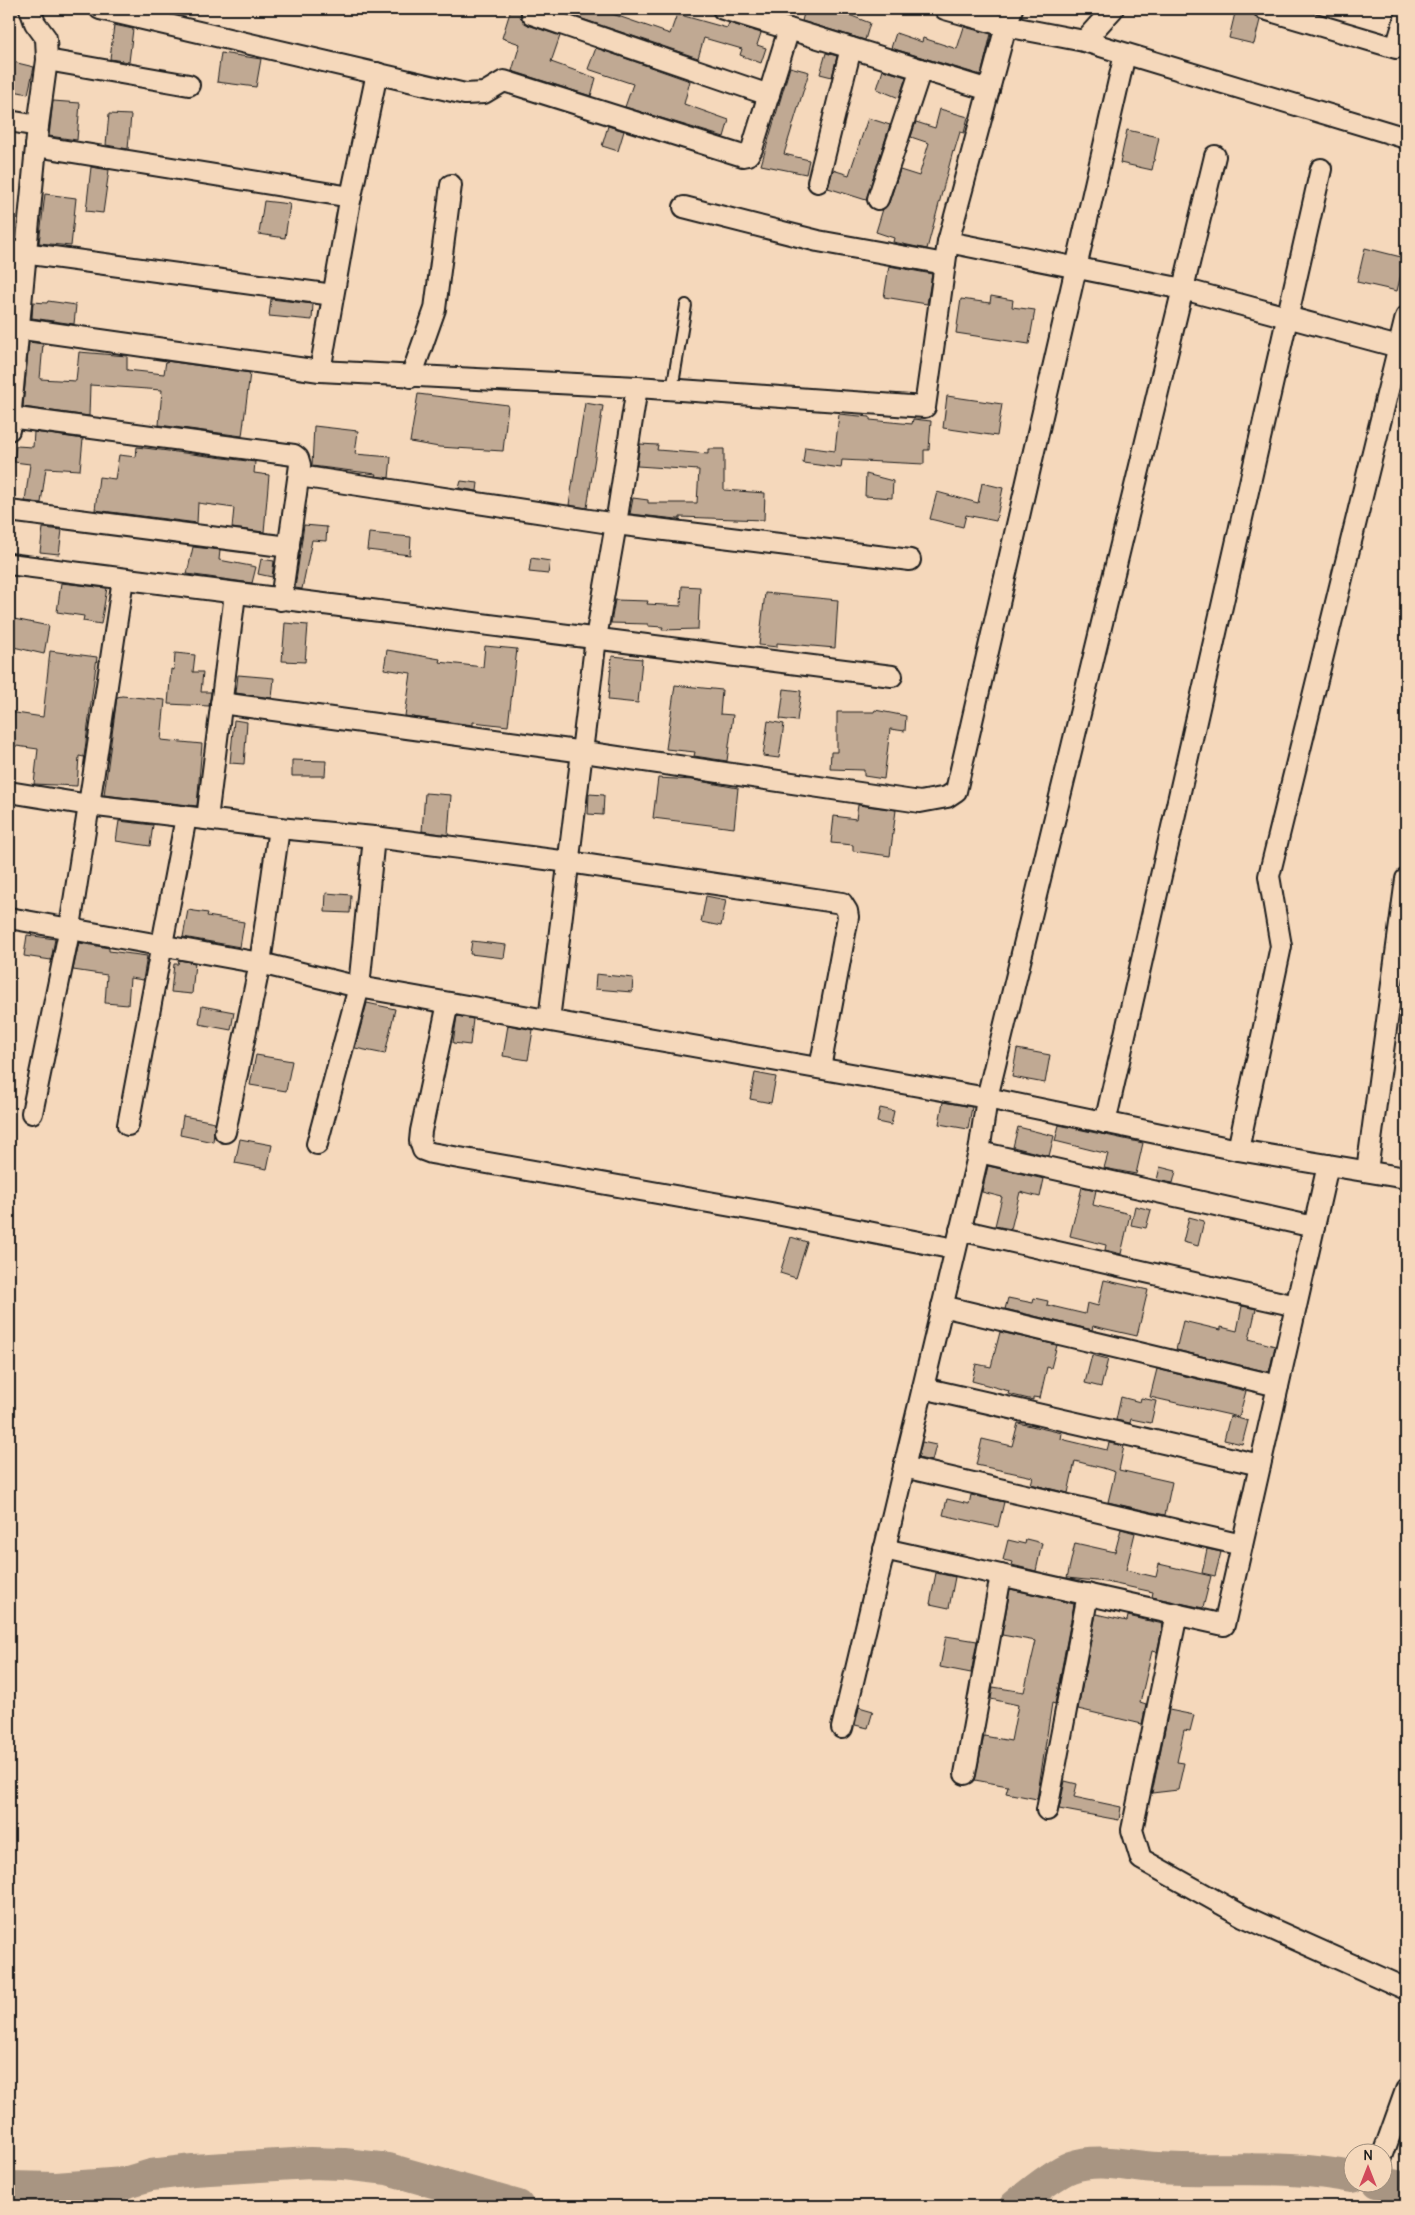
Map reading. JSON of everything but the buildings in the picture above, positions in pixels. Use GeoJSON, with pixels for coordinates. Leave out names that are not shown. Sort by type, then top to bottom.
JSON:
{"type":"FeatureCollection","features":[{"type":"Feature","properties":{"kind":"street"},"geometry":{"type":"LineString","coordinates":[[30,9],[35,23],[46,38],[46,60],[37,136],[18,252],[9,421],[289,453],[298,458],[299,476],[281,600]]}},
{"type":"Feature","properties":{"kind":"street"},"geometry":{"type":"LineString","coordinates":[[100,9],[465,94],[484,93],[504,81],[743,156],[748,155],[752,148],[789,29]]}},
{"type":"Feature","properties":{"kind":"street"},"geometry":{"type":"LineString","coordinates":[[723,9],[989,90]]}},
{"type":"Feature","properties":{"kind":"street"},"geometry":{"type":"LineString","coordinates":[[946,9],[1009,17],[1084,42],[1406,138]]}},
{"type":"Feature","properties":{"kind":"street"},"geometry":{"type":"LineString","coordinates":[[1084,42],[1113,9]]}},
{"type":"Feature","properties":{"kind":"street"},"geometry":{"type":"LineString","coordinates":[[1264,9],[1396,48],[1406,16]]}},
{"type":"Feature","properties":{"kind":"street"},"geometry":{"type":"LineString","coordinates":[[532,14],[769,95]]}},
{"type":"Feature","properties":{"kind":"street"},"geometry":{"type":"LineString","coordinates":[[14,327],[320,371],[636,387],[925,407],[948,242],[1009,17]]}},
{"type":"Feature","properties":{"kind":"street"},"geometry":{"type":"LineString","coordinates":[[818,182],[851,48]]}},
{"type":"Feature","properties":{"kind":"street"},"geometry":{"type":"LineString","coordinates":[[221,702],[584,752],[920,802],[947,797],[956,791],[1125,54]]}},
{"type":"Feature","properties":{"kind":"street"},"geometry":{"type":"LineString","coordinates":[[46,60],[189,85]]}},
{"type":"Feature","properties":{"kind":"street"},"geometry":{"type":"LineString","coordinates":[[878,199],[921,69]]}},
{"type":"Feature","properties":{"kind":"street"},"geometry":{"type":"LineString","coordinates":[[320,371],[351,197],[377,73]]}},
{"type":"Feature","properties":{"kind":"street"},"geometry":{"type":"LineString","coordinates":[[9,121],[37,136],[351,197]]}},
{"type":"Feature","properties":{"kind":"street"},"geometry":{"type":"LineString","coordinates":[[842,1728],[978,1152],[987,1098],[1215,156]]}},
{"type":"Feature","properties":{"kind":"street"},"geometry":{"type":"LineString","coordinates":[[1105,1123],[1321,169]]}},
{"type":"Feature","properties":{"kind":"street"},"geometry":{"type":"LineString","coordinates":[[411,377],[435,309],[451,185]]}},
{"type":"Feature","properties":{"kind":"street"},"geometry":{"type":"LineString","coordinates":[[684,207],[818,241],[945,264]]}},
{"type":"Feature","properties":{"kind":"street"},"geometry":{"type":"LineString","coordinates":[[948,242],[1183,289],[1403,348]]}},
{"type":"Feature","properties":{"kind":"street"},"geometry":{"type":"LineString","coordinates":[[18,252],[333,295]]}},
{"type":"Feature","properties":{"kind":"street"},"geometry":{"type":"LineString","coordinates":[[1238,1150],[1281,946],[1269,876],[1403,348],[1406,318]]}},
{"type":"Feature","properties":{"kind":"street"},"geometry":{"type":"LineString","coordinates":[[549,1020],[584,752],[596,638],[616,524],[636,387]]}},
{"type":"Feature","properties":{"kind":"street"},"geometry":{"type":"LineString","coordinates":[[299,476],[616,524],[910,560]]}},
{"type":"Feature","properties":{"kind":"street"},"geometry":{"type":"LineString","coordinates":[[9,511],[289,547]]}},
{"type":"Feature","properties":{"kind":"street"},"geometry":{"type":"LineString","coordinates":[[9,564],[892,676]]}},
{"type":"Feature","properties":{"kind":"street"},"geometry":{"type":"LineString","coordinates":[[32,1113],[70,927],[123,579]]}},
{"type":"Feature","properties":{"kind":"street"},"geometry":{"type":"LineString","coordinates":[[207,820],[235,594]]}},
{"type":"Feature","properties":{"kind":"street"},"geometry":{"type":"LineString","coordinates":[[9,792],[89,805],[207,820],[374,837],[569,862],[837,902],[845,906],[847,910],[846,924],[820,1068]]}},
{"type":"Feature","properties":{"kind":"street"},"geometry":{"type":"LineString","coordinates":[[128,1125],[186,817]]}},
{"type":"Feature","properties":{"kind":"street"},"geometry":{"type":"LineString","coordinates":[[225,1132],[260,963],[279,828]]}},
{"type":"Feature","properties":{"kind":"street"},"geometry":{"type":"LineString","coordinates":[[317,1144],[359,987],[374,837]]}},
{"type":"Feature","properties":{"kind":"street"},"geometry":{"type":"LineString","coordinates":[[1367,1172],[1406,879]]}},
{"type":"Feature","properties":{"kind":"street"},"geometry":{"type":"LineString","coordinates":[[9,918],[70,927],[260,963],[359,987],[987,1098],[1238,1150],[1406,1178]]}},
{"type":"Feature","properties":{"kind":"street"},"geometry":{"type":"LineString","coordinates":[[448,1002],[420,1131],[420,1141],[423,1150],[431,1153],[771,1213],[955,1249]]}},
{"type":"Feature","properties":{"kind":"street"},"geometry":{"type":"LineString","coordinates":[[978,1152],[1314,1227]]}},
{"type":"Feature","properties":{"kind":"street"},"geometry":{"type":"LineString","coordinates":[[884,1549],[1224,1625],[1328,1166]]}},
{"type":"Feature","properties":{"kind":"street"},"geometry":{"type":"LineString","coordinates":[[960,1230],[1296,1306]]}},
{"type":"Feature","properties":{"kind":"street"},"geometry":{"type":"LineString","coordinates":[[942,1306],[1278,1386]]}},
{"type":"Feature","properties":{"kind":"street"},"geometry":{"type":"LineString","coordinates":[[922,1388],[1260,1465]]}},
{"type":"Feature","properties":{"kind":"street"},"geometry":{"type":"LineString","coordinates":[[904,1467],[1242,1545]]}},
{"type":"Feature","properties":{"kind":"street"},"geometry":{"type":"LineString","coordinates":[[965,1774],[1001,1575]]}},
{"type":"Feature","properties":{"kind":"street"},"geometry":{"type":"LineString","coordinates":[[1046,1810],[1088,1594]]}},
{"type":"Feature","properties":{"kind":"street"},"geometry":{"type":"LineString","coordinates":[[1177,1614],[1132,1830],[1141,1859],[1243,1916],[1406,1989]]}},
{"type":"Feature","properties":{"kind":"street"},"geometry":{"type":"LineString","coordinates":[[1387,2142],[1406,2090]]}},
{"type":"Feature","properties":{"kind":"lane"},"geometry":{"type":"LineString","coordinates":[[672,390],[686,305]]}},
{"type":"Feature","properties":{"kind":"waterway"},"geometry":{"type":"LineString","coordinates":[[9,2187],[56,2188],[124,2183],[151,2175],[193,2170],[310,2163],[344,2164],[388,2169],[518,2206]]}},
{"type":"Feature","properties":{"kind":"waterway"},"geometry":{"type":"LineString","coordinates":[[1015,2206],[1057,2174],[1082,2164],[1114,2163],[1182,2169],[1280,2169],[1342,2175]]}},
{"type":"Feature","properties":{"kind":"waterway"},"geometry":{"type":"LineString","coordinates":[[1392,2185],[1406,2188]]}}]}
